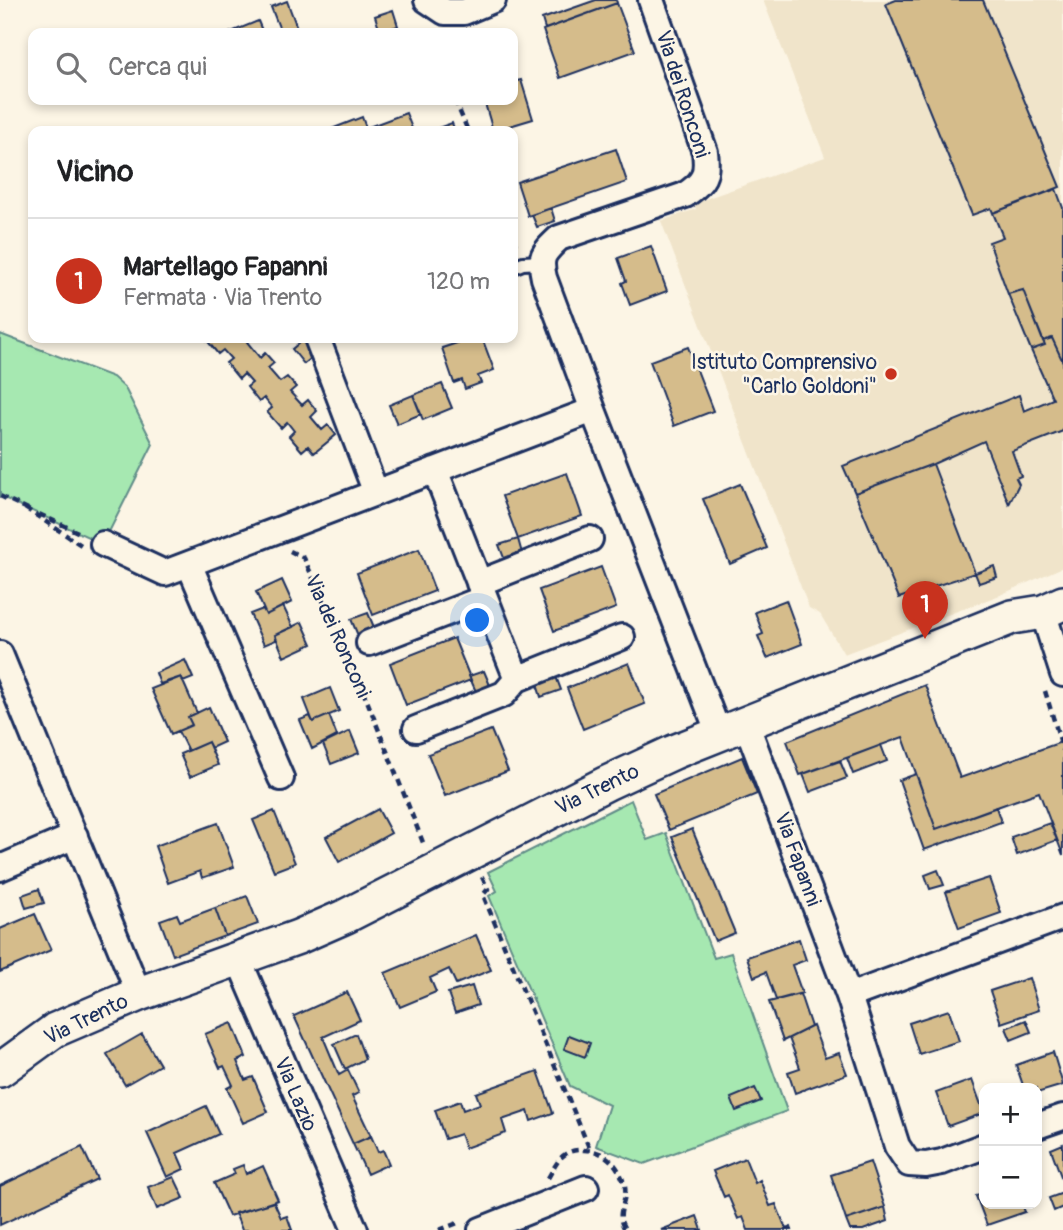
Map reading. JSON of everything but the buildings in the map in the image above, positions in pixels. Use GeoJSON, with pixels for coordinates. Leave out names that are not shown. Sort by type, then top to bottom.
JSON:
{"type":"FeatureCollection","features":[{"type":"Feature","properties":{"kind":"street"},"geometry":{"type":"LineString","coordinates":[[427,0],[445,12],[464,12],[493,0]]}},
{"type":"Feature","properties":{"kind":"street","name":"Via dei Ronconi"},"geometry":{"type":"LineString","coordinates":[[541,262],[545,251],[559,238],[685,195],[701,183],[707,167],[705,152],[651,0]]}},
{"type":"Feature","properties":{"kind":"street"},"geometry":{"type":"LineString","coordinates":[[541,262],[544,278],[593,410],[733,729]]}},
{"type":"Feature","properties":{"kind":"street"},"geometry":{"type":"LineString","coordinates":[[319,343],[376,493]]}},
{"type":"Feature","properties":{"kind":"street"},"geometry":{"type":"LineString","coordinates":[[93,545],[165,573],[593,410]]}},
{"type":"Feature","properties":{"kind":"street"},"geometry":{"type":"LineString","coordinates":[[435,471],[517,679]]}},
{"type":"Feature","properties":{"kind":"street"},"geometry":{"type":"LineString","coordinates":[[369,643],[590,539]]}},
{"type":"Feature","properties":{"kind":"street"},"geometry":{"type":"LineString","coordinates":[[189,564],[281,778]]}},
{"type":"Feature","properties":{"kind":"street"},"geometry":{"type":"LineString","coordinates":[[1053,608],[1063,674]]}},
{"type":"Feature","properties":{"kind":"street","name":"Via Trento"},"geometry":{"type":"LineString","coordinates":[[0,1070],[55,1030],[139,994],[298,937],[346,916],[607,783],[674,752],[1012,617],[1053,608]]}},
{"type":"Feature","properties":{"kind":"street"},"geometry":{"type":"LineString","coordinates":[[416,729],[505,694],[517,679],[622,637]]}},
{"type":"Feature","properties":{"kind":"street","name":"Via Trento"},"geometry":{"type":"LineString","coordinates":[[0,654],[139,994]]}},
{"type":"Feature","properties":{"kind":"street","name":"Via Fapanni"},"geometry":{"type":"LineString","coordinates":[[733,729],[849,996],[897,1146],[909,1164],[926,1165],[979,1148]]}},
{"type":"Feature","properties":{"kind":"street"},"geometry":{"type":"LineString","coordinates":[[0,868],[75,836]]}},
{"type":"Feature","properties":{"kind":"street"},"geometry":{"type":"LineString","coordinates":[[849,996],[1063,917]]}},
{"type":"Feature","properties":{"kind":"street","name":"Via Lazio"},"geometry":{"type":"LineString","coordinates":[[238,958],[355,1230]]}},
{"type":"Feature","properties":{"kind":"street"},"geometry":{"type":"LineString","coordinates":[[1042,1124],[1063,1117]]}},
{"type":"Feature","properties":{"kind":"street"},"geometry":{"type":"LineString","coordinates":[[481,1230],[586,1188]]}},
{"type":"Feature","properties":{"kind":"lane"},"geometry":{"type":"LineString","coordinates":[[518,265],[541,262]]}},
{"type":"Feature","properties":{"kind":"path"},"geometry":{"type":"LineString","coordinates":[[457,105],[466,126]]}},
{"type":"Feature","properties":{"kind":"path"},"geometry":{"type":"LineString","coordinates":[[0,496],[93,545]]}},
{"type":"Feature","properties":{"kind":"path"},"geometry":{"type":"LineString","coordinates":[[25,508],[93,545]]}},
{"type":"Feature","properties":{"kind":"path","name":"Via dei Ronconi"},"geometry":{"type":"LineString","coordinates":[[280,546],[304,558],[368,703],[425,849]]}},
{"type":"Feature","properties":{"kind":"path"},"geometry":{"type":"LineString","coordinates":[[481,874],[488,889],[483,895],[590,1150]]}},
{"type":"Feature","properties":{"kind":"path"},"geometry":{"type":"LineString","coordinates":[[620,1218],[625,1230]]}},
{"type":"Feature","properties":{"kind":"shaded area","name":"Istituto Comprensivo \"Carlo Goldoni\""},"geometry":{"type":"Polygon","coordinates":[[[763,0],[1063,0],[1063,567],[1000,595],[844,654],[820,614],[809,608],[661,221],[696,209],[694,203],[825,157],[763,0]]]}},
{"type":"Feature","properties":{"kind":"green space"},"geometry":{"type":"Polygon","coordinates":[[[0,334],[113,377],[125,388],[153,444],[103,544],[0,496],[0,334]]]}},
{"type":"Feature","properties":{"kind":"green space"},"geometry":{"type":"Polygon","coordinates":[[[631,800],[647,840],[666,833],[714,958],[731,953],[787,1111],[644,1164],[596,1146],[609,1105],[570,1086],[489,896],[497,891],[488,872],[631,800]]]}},
{"type":"Feature","properties":{"kind":"place","name":"Istituto Comprensivo \"Carlo Goldoni\""},"geometry":{"type":"Point","coordinates":[891,374]}},
{"type":"Feature","properties":{"kind":"place","name":"Martellago Fapanni"},"geometry":{"type":"Point","coordinates":[925,639]}}]}
